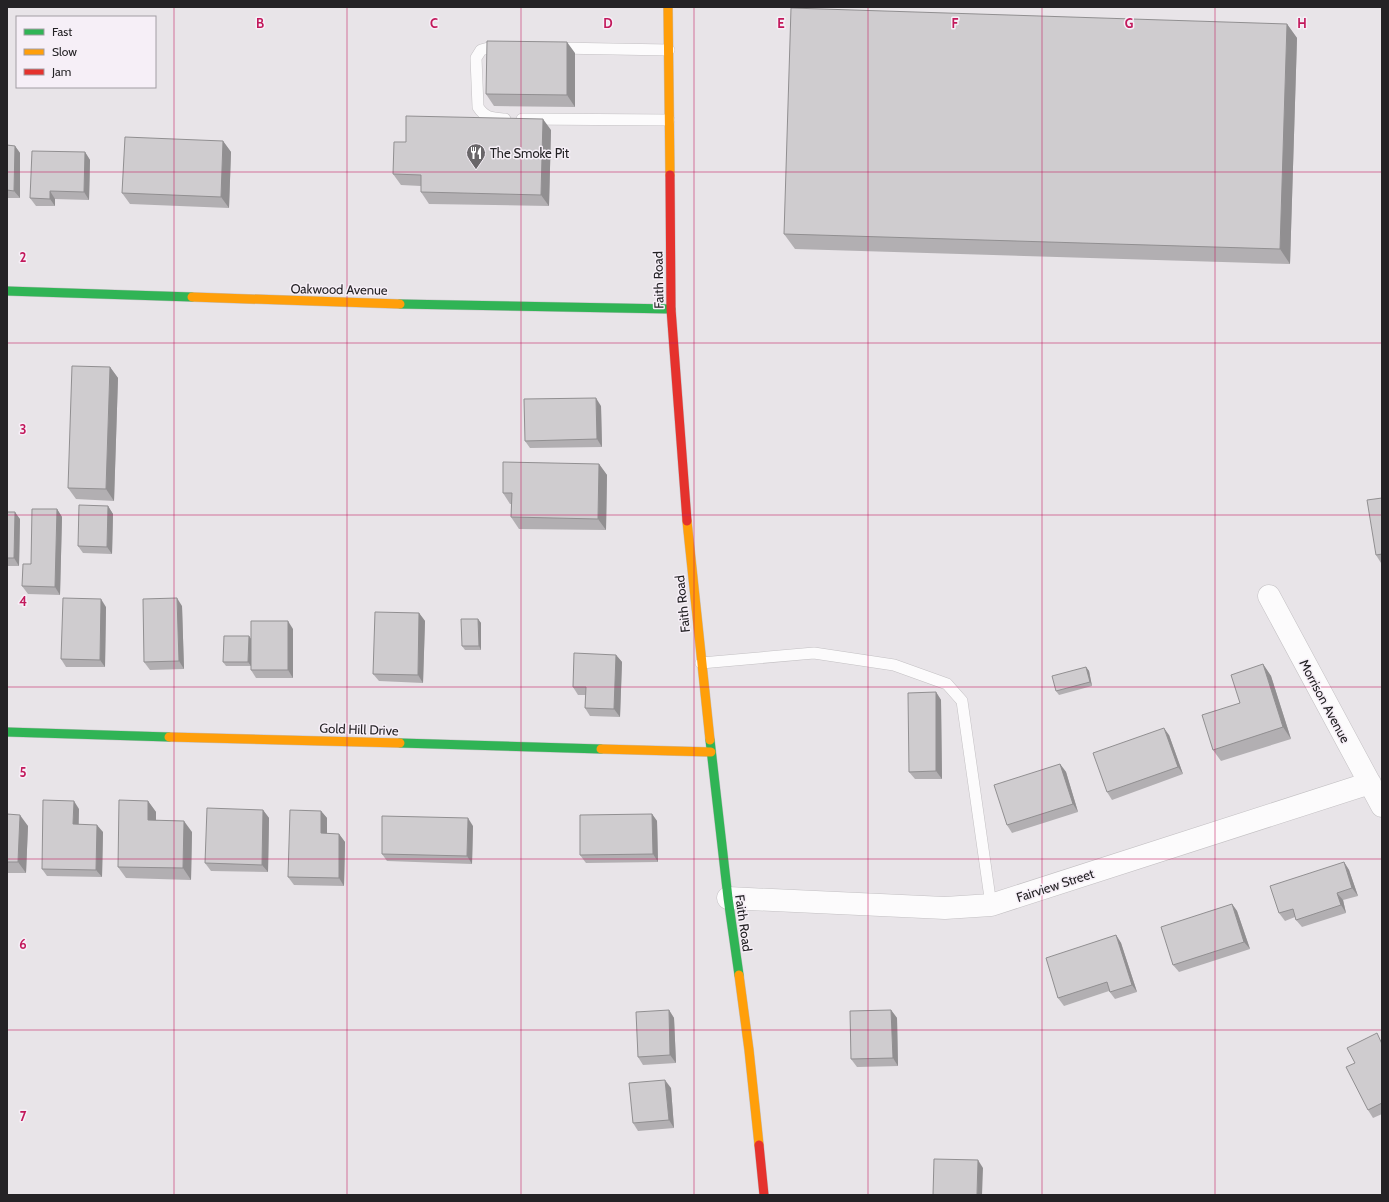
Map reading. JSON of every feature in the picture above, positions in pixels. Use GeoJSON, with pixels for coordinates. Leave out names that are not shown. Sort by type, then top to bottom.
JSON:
{"type":"FeatureCollection","features":[{"type":"Feature","properties":{"kind":"street","name":"Faith Road"},"geometry":{"type":"LineString","coordinates":[[668,7],[670,309],[688,542],[728,898],[750,1058],[764,1195]]}},
{"type":"Feature","properties":{"kind":"street","name":"Oakwood Avenue"},"geometry":{"type":"LineString","coordinates":[[7,291],[321,302],[670,309]]}},
{"type":"Feature","properties":{"kind":"street","name":"Morrison Avenue"},"geometry":{"type":"LineString","coordinates":[[1269,596],[1382,806]]}},
{"type":"Feature","properties":{"kind":"street","name":"Gold Hill Drive"},"geometry":{"type":"LineString","coordinates":[[7,732],[711,752]]}},
{"type":"Feature","properties":{"kind":"street","name":"Fairview Street"},"geometry":{"type":"LineString","coordinates":[[728,898],[945,908],[991,905],[1370,783]]}},
{"type":"Feature","properties":{"kind":"lane"},"geometry":{"type":"LineString","coordinates":[[508,48],[492,47],[481,50],[476,58],[478,107],[482,113],[492,118],[669,120]]}},
{"type":"Feature","properties":{"kind":"lane"},"geometry":{"type":"LineString","coordinates":[[546,48],[669,50]]}},
{"type":"Feature","properties":{"kind":"lane"},"geometry":{"type":"LineString","coordinates":[[701,663],[814,653],[894,665],[947,684],[962,701],[991,905]]}},
{"type":"Feature","properties":{"kind":"building"},"geometry":{"type":"Polygon","coordinates":[[[791,8],[1287,24],[1280,249],[784,234],[791,8]]]}},
{"type":"Feature","properties":{"kind":"building"},"geometry":{"type":"Polygon","coordinates":[[[487,41],[567,42],[567,95],[486,94],[487,41]]]}},
{"type":"Feature","properties":{"kind":"building","name":"The Smoke Pit"},"geometry":{"type":"Polygon","coordinates":[[[406,116],[543,119],[541,195],[421,192],[421,175],[393,174],[394,142],[406,142],[406,116]]]}},
{"type":"Feature","properties":{"kind":"building"},"geometry":{"type":"Polygon","coordinates":[[[125,137],[223,141],[221,197],[122,193],[125,137]]]}},
{"type":"Feature","properties":{"kind":"building"},"geometry":{"type":"Polygon","coordinates":[[[7,145],[15,146],[14,191],[7,190],[7,145]]]}},
{"type":"Feature","properties":{"kind":"building"},"geometry":{"type":"Polygon","coordinates":[[[32,151],[85,152],[84,192],[50,191],[50,199],[30,198],[32,151]]]}},
{"type":"Feature","properties":{"kind":"building"},"geometry":{"type":"Polygon","coordinates":[[[72,366],[110,367],[106,489],[68,488],[72,366]]]}},
{"type":"Feature","properties":{"kind":"building"},"geometry":{"type":"Polygon","coordinates":[[[596,398],[597,439],[525,441],[524,399],[596,398]]]}},
{"type":"Feature","properties":{"kind":"building"},"geometry":{"type":"Polygon","coordinates":[[[503,462],[599,464],[598,519],[511,517],[512,493],[503,493],[503,462]]]}},
{"type":"Feature","properties":{"kind":"building"},"geometry":{"type":"Polygon","coordinates":[[[1382,498],[1382,554],[1376,555],[1367,500],[1382,498]]]}},
{"type":"Feature","properties":{"kind":"building"},"geometry":{"type":"Polygon","coordinates":[[[79,505],[108,506],[107,547],[78,546],[79,505]]]}},
{"type":"Feature","properties":{"kind":"building"},"geometry":{"type":"Polygon","coordinates":[[[32,509],[57,509],[55,587],[22,586],[23,564],[31,564],[32,509]]]}},
{"type":"Feature","properties":{"kind":"building"},"geometry":{"type":"Polygon","coordinates":[[[7,512],[15,512],[14,558],[7,558],[7,512]]]}},
{"type":"Feature","properties":{"kind":"building"},"geometry":{"type":"Polygon","coordinates":[[[63,598],[101,599],[100,660],[61,659],[63,598]]]}},
{"type":"Feature","properties":{"kind":"building"},"geometry":{"type":"Polygon","coordinates":[[[177,598],[179,661],[144,662],[143,599],[177,598]]]}},
{"type":"Feature","properties":{"kind":"building"},"geometry":{"type":"Polygon","coordinates":[[[375,612],[419,613],[418,675],[373,674],[375,612]]]}},
{"type":"Feature","properties":{"kind":"building"},"geometry":{"type":"Polygon","coordinates":[[[461,619],[478,619],[479,646],[462,646],[461,619]]]}},
{"type":"Feature","properties":{"kind":"building"},"geometry":{"type":"Polygon","coordinates":[[[251,621],[288,621],[288,670],[251,670],[251,621]]]}},
{"type":"Feature","properties":{"kind":"building"},"geometry":{"type":"Polygon","coordinates":[[[224,636],[249,636],[248,662],[223,662],[224,636]]]}},
{"type":"Feature","properties":{"kind":"building"},"geometry":{"type":"Polygon","coordinates":[[[574,653],[616,655],[614,709],[585,708],[586,687],[573,687],[574,653]]]}},
{"type":"Feature","properties":{"kind":"building"},"geometry":{"type":"Polygon","coordinates":[[[1263,664],[1283,727],[1213,750],[1202,715],[1240,703],[1231,675],[1263,664]]]}},
{"type":"Feature","properties":{"kind":"building"},"geometry":{"type":"Polygon","coordinates":[[[1086,667],[1090,682],[1056,691],[1052,676],[1086,667]]]}},
{"type":"Feature","properties":{"kind":"building"},"geometry":{"type":"Polygon","coordinates":[[[936,692],[936,771],[909,772],[908,693],[936,692]]]}},
{"type":"Feature","properties":{"kind":"building"},"geometry":{"type":"Polygon","coordinates":[[[1164,728],[1178,767],[1107,792],[1093,753],[1164,728]]]}},
{"type":"Feature","properties":{"kind":"building"},"geometry":{"type":"Polygon","coordinates":[[[1060,764],[1073,804],[1007,825],[994,785],[1060,764]]]}},
{"type":"Feature","properties":{"kind":"building"},"geometry":{"type":"Polygon","coordinates":[[[43,800],[74,801],[73,824],[97,825],[96,870],[42,869],[43,800]]]}},
{"type":"Feature","properties":{"kind":"building"},"geometry":{"type":"Polygon","coordinates":[[[119,800],[148,801],[148,820],[184,821],[183,868],[118,867],[119,800]]]}},
{"type":"Feature","properties":{"kind":"building"},"geometry":{"type":"Polygon","coordinates":[[[207,808],[263,810],[262,865],[205,863],[207,808]]]}},
{"type":"Feature","properties":{"kind":"building"},"geometry":{"type":"Polygon","coordinates":[[[290,810],[321,811],[321,833],[339,834],[339,878],[288,877],[290,810]]]}},
{"type":"Feature","properties":{"kind":"building"},"geometry":{"type":"Polygon","coordinates":[[[7,814],[20,815],[18,862],[7,862],[7,814]]]}},
{"type":"Feature","properties":{"kind":"building"},"geometry":{"type":"Polygon","coordinates":[[[652,814],[653,854],[580,855],[580,815],[652,814]]]}},
{"type":"Feature","properties":{"kind":"building"},"geometry":{"type":"Polygon","coordinates":[[[382,816],[468,818],[467,856],[382,854],[382,816]]]}},
{"type":"Feature","properties":{"kind":"building"},"geometry":{"type":"Polygon","coordinates":[[[1344,862],[1352,888],[1337,893],[1341,905],[1296,920],[1293,909],[1279,913],[1270,886],[1344,862]]]}},
{"type":"Feature","properties":{"kind":"building"},"geometry":{"type":"Polygon","coordinates":[[[1232,904],[1244,942],[1173,965],[1161,927],[1232,904]]]}},
{"type":"Feature","properties":{"kind":"building"},"geometry":{"type":"Polygon","coordinates":[[[1116,935],[1132,985],[1110,992],[1107,982],[1058,998],[1046,958],[1116,935]]]}},
{"type":"Feature","properties":{"kind":"building"},"geometry":{"type":"Polygon","coordinates":[[[669,1010],[670,1055],[638,1057],[636,1012],[669,1010]]]}},
{"type":"Feature","properties":{"kind":"building"},"geometry":{"type":"Polygon","coordinates":[[[891,1010],[893,1058],[851,1059],[850,1011],[891,1010]]]}},
{"type":"Feature","properties":{"kind":"building"},"geometry":{"type":"Polygon","coordinates":[[[1377,1033],[1382,1044],[1382,1103],[1368,1110],[1346,1067],[1355,1063],[1347,1048],[1377,1033]]]}},
{"type":"Feature","properties":{"kind":"building"},"geometry":{"type":"Polygon","coordinates":[[[665,1080],[669,1120],[633,1123],[629,1083],[665,1080]]]}},
{"type":"Feature","properties":{"kind":"building"},"geometry":{"type":"Polygon","coordinates":[[[934,1159],[978,1160],[977,1195],[933,1195],[934,1159]]]}},
{"type":"Feature","properties":{"kind":"traffic: fast"},"geometry":{"type":"LineString","coordinates":[[7,291],[192,297]]}},
{"type":"Feature","properties":{"kind":"traffic: fast"},"geometry":{"type":"LineString","coordinates":[[400,304],[671,309]]}},
{"type":"Feature","properties":{"kind":"traffic: fast"},"geometry":{"type":"LineString","coordinates":[[7,732],[169,737]]}},
{"type":"Feature","properties":{"kind":"traffic: fast"},"geometry":{"type":"LineString","coordinates":[[710,740],[728,898],[739,975]]}},
{"type":"Feature","properties":{"kind":"traffic: fast"},"geometry":{"type":"LineString","coordinates":[[400,743],[601,749]]}},
{"type":"Feature","properties":{"kind":"traffic: slow"},"geometry":{"type":"LineString","coordinates":[[668,7],[670,175]]}},
{"type":"Feature","properties":{"kind":"traffic: slow"},"geometry":{"type":"LineString","coordinates":[[192,297],[400,304]]}},
{"type":"Feature","properties":{"kind":"traffic: slow"},"geometry":{"type":"LineString","coordinates":[[687,521],[710,740]]}},
{"type":"Feature","properties":{"kind":"traffic: slow"},"geometry":{"type":"LineString","coordinates":[[169,737],[400,743]]}},
{"type":"Feature","properties":{"kind":"traffic: slow"},"geometry":{"type":"LineString","coordinates":[[601,749],[711,752]]}},
{"type":"Feature","properties":{"kind":"traffic: slow"},"geometry":{"type":"LineString","coordinates":[[739,975],[759,1145]]}},
{"type":"Feature","properties":{"kind":"traffic: jam"},"geometry":{"type":"LineString","coordinates":[[670,175],[671,309],[687,521]]}},
{"type":"Feature","properties":{"kind":"traffic: jam"},"geometry":{"type":"LineString","coordinates":[[759,1145],[764,1195]]}},
{"type":"Feature","properties":{"kind":"place","name":"The Smoke Pit"},"geometry":{"type":"Point","coordinates":[476,170]}}]}
